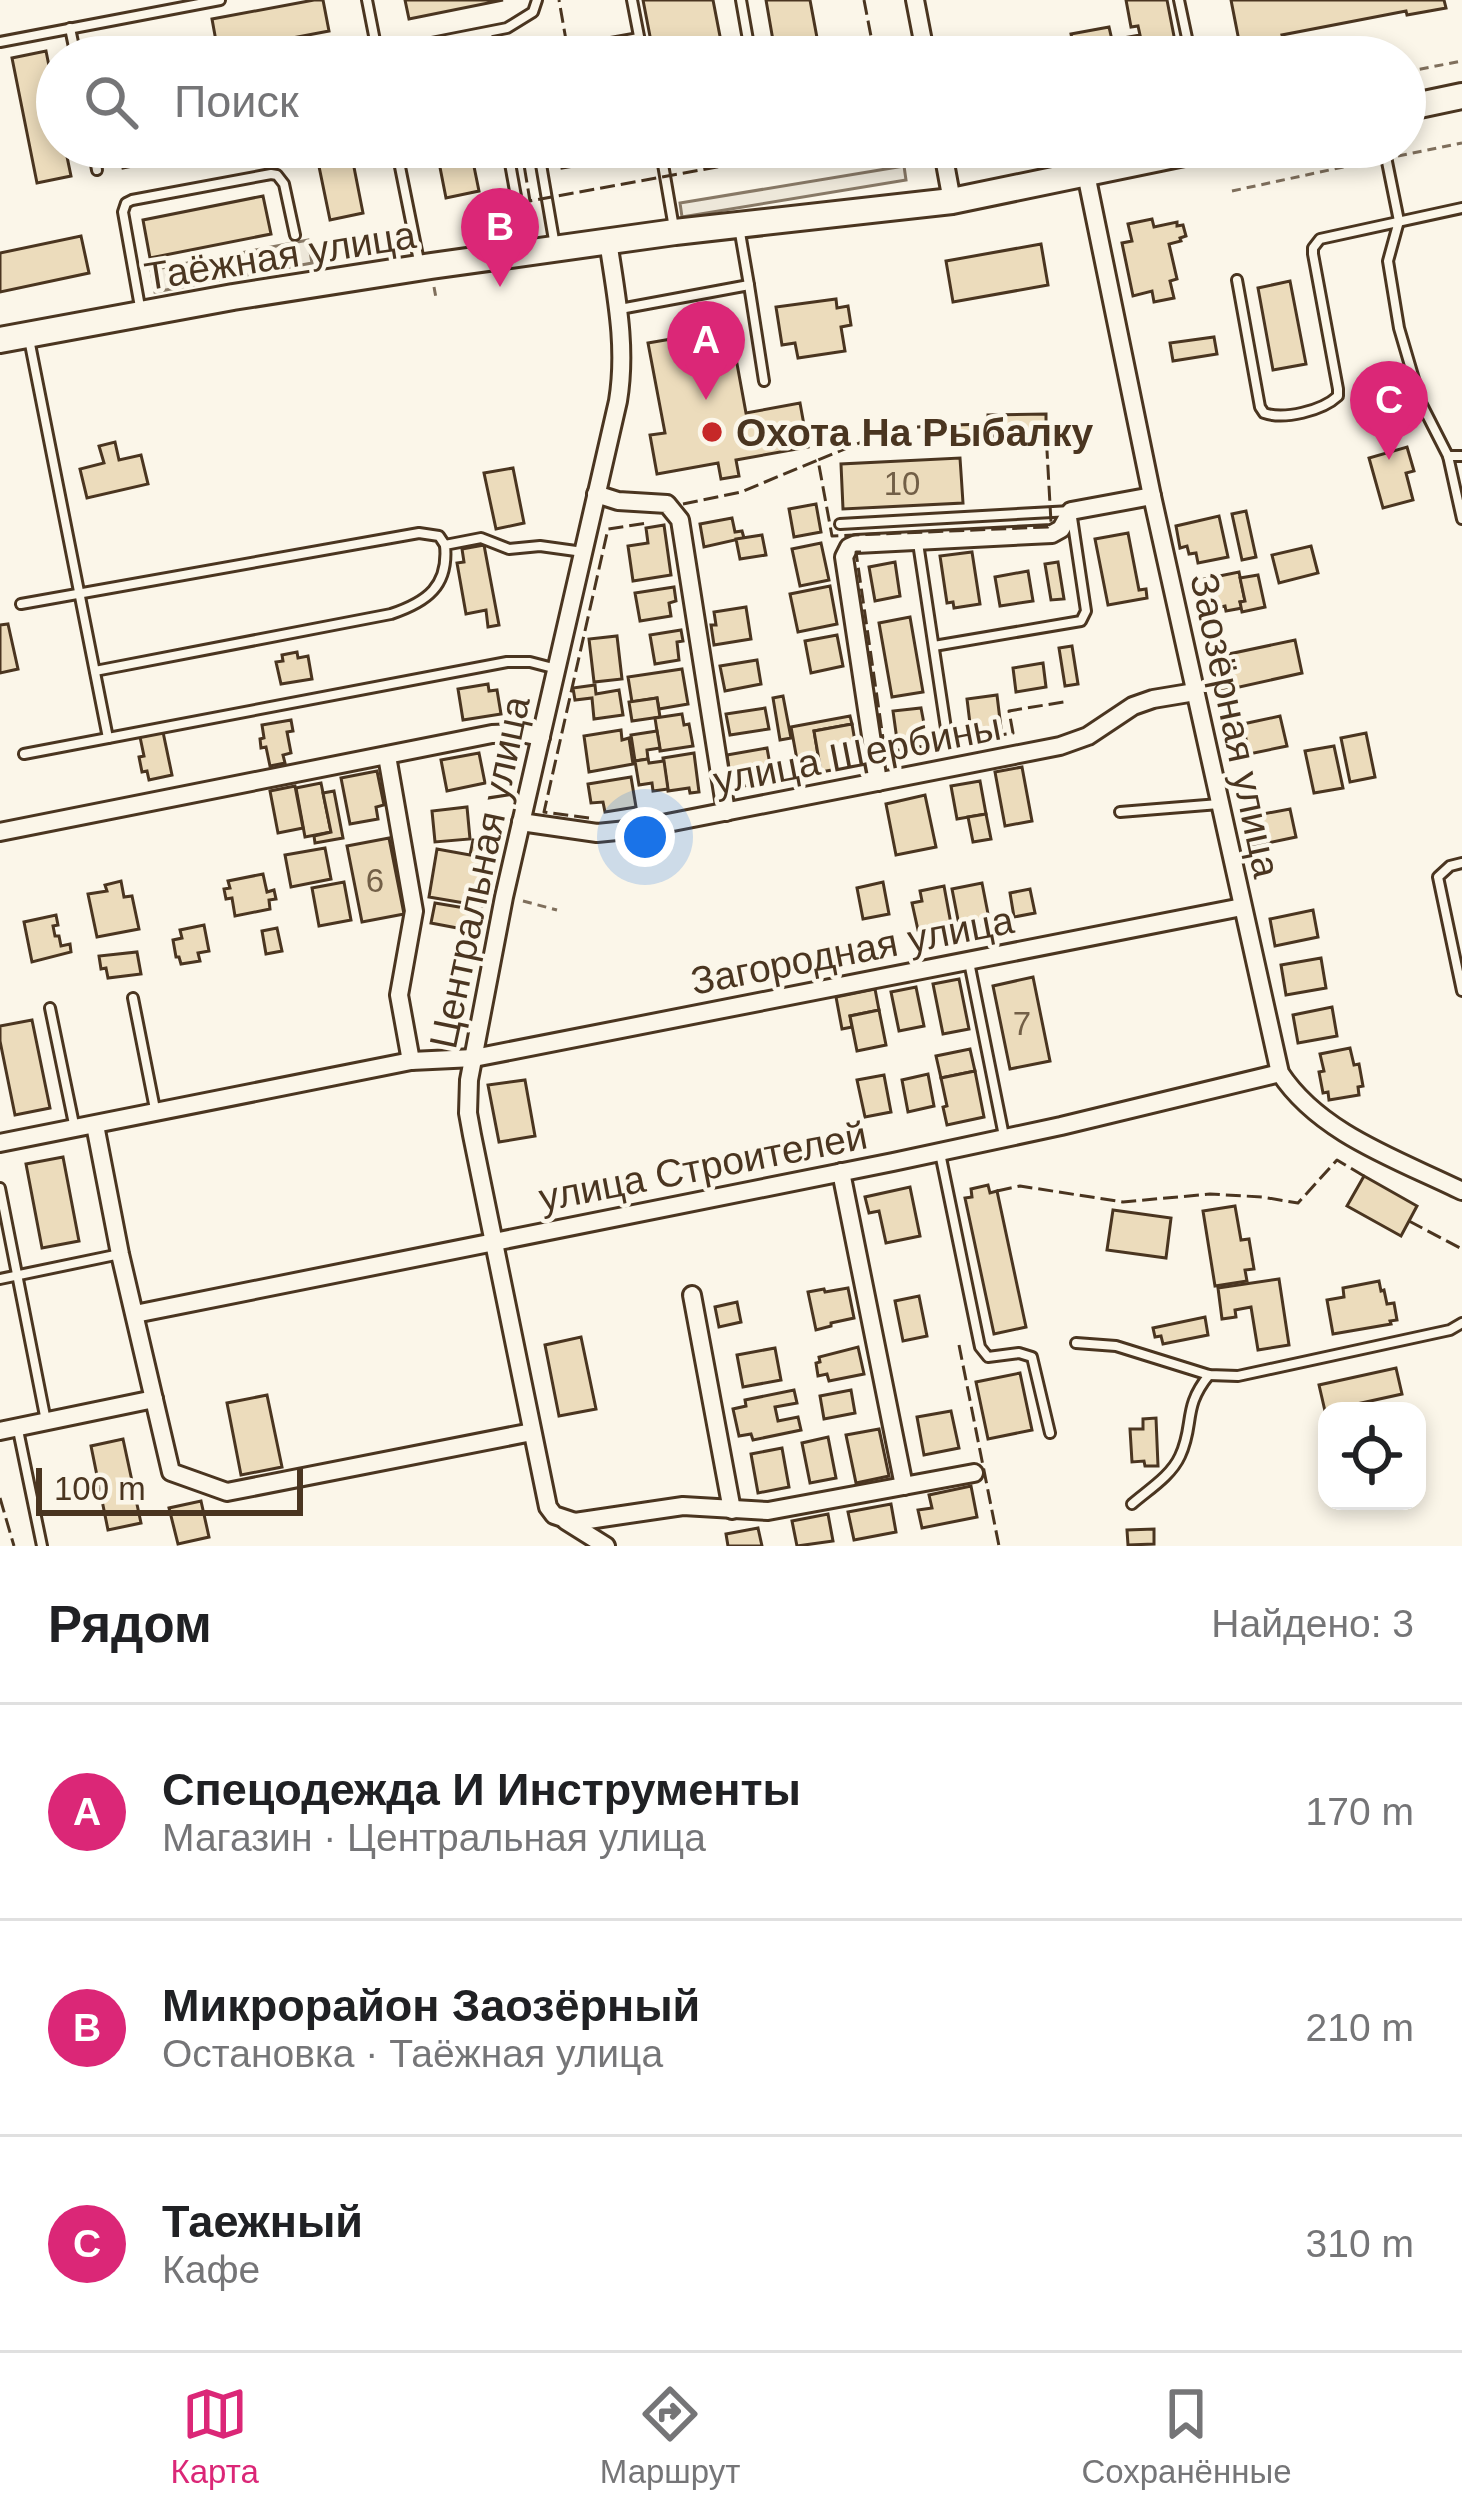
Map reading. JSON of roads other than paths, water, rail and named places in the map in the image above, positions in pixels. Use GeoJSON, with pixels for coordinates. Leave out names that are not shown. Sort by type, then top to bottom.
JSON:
{"type":"FeatureCollection","features":[{"type":"Feature","properties":{"kind":"street"},"geometry":{"type":"LineString","coordinates":[[915,0],[922,36]]}},
{"type":"Feature","properties":{"kind":"street"},"geometry":{"type":"LineString","coordinates":[[1426,104],[1462,97]]}},
{"type":"Feature","properties":{"kind":"street"},"geometry":{"type":"LineString","coordinates":[[946,168],[952,200]]}},
{"type":"Feature","properties":{"kind":"street","name":"Таёжная улица"},"geometry":{"type":"LineString","coordinates":[[0,340],[526,252],[952,200],[1114,168]]}},
{"type":"Feature","properties":{"kind":"street","name":"Заозёрная улица"},"geometry":{"type":"LineString","coordinates":[[1086,174],[1280,1073]]}},
{"type":"Feature","properties":{"kind":"street","name":"Центральная улица"},"geometry":{"type":"LineString","coordinates":[[560,1518],[548,1507],[468,1113],[504,897],[622,376],[622,333],[608,241]]}},
{"type":"Feature","properties":{"kind":"street"},"geometry":{"type":"LineString","coordinates":[[596,494],[618,501],[667,504],[680,520],[726,812]]}},
{"type":"Feature","properties":{"kind":"street"},"geometry":{"type":"LineString","coordinates":[[878,782],[844,557],[849,547],[1052,534],[1061,530],[1070,512],[1152,496]]}},
{"type":"Feature","properties":{"kind":"street","name":"улица Щербины"},"geometry":{"type":"LineString","coordinates":[[521,822],[575,832],[617,832],[726,812],[1060,746],[1088,736],[1133,706],[1195,692]]}},
{"type":"Feature","properties":{"kind":"street"},"geometry":{"type":"LineString","coordinates":[[0,832],[492,734],[541,736]]}},
{"type":"Feature","properties":{"kind":"street"},"geometry":{"type":"LineString","coordinates":[[387,756],[414,910],[399,995],[411,1061]]}},
{"type":"Feature","properties":{"kind":"street","name":"Загородная улица"},"geometry":{"type":"LineString","coordinates":[[0,1143],[411,1061],[474,1058],[1242,907]]}},
{"type":"Feature","properties":{"kind":"street"},"geometry":{"type":"LineString","coordinates":[[1280,1073],[1297,1096],[1330,1124],[1462,1191]]}},
{"type":"Feature","properties":{"kind":"street","name":"улица Строителей"},"geometry":{"type":"LineString","coordinates":[[135,1314],[939,1152],[1280,1073]]}},
{"type":"Feature","properties":{"kind":"street"},"geometry":{"type":"LineString","coordinates":[[95,1125],[171,1472],[227,1492],[532,1432]]}},
{"type":"Feature","properties":{"kind":"street"},"geometry":{"type":"LineString","coordinates":[[841,1172],[904,1486]]}},
{"type":"Feature","properties":{"kind":"street"},"geometry":{"type":"LineString","coordinates":[[692,1295],[733,1510]]}},
{"type":"Feature","properties":{"kind":"street"},"geometry":{"type":"LineString","coordinates":[[9,1429],[154,1399]]}},
{"type":"Feature","properties":{"kind":"street"},"geometry":{"type":"LineString","coordinates":[[560,1518],[575,1522],[683,1506],[768,1511],[974,1473]]}},
{"type":"Feature","properties":{"kind":"street"},"geometry":{"type":"LineString","coordinates":[[560,1518],[606,1546]]}},
{"type":"Feature","properties":{"kind":"lane"},"geometry":{"type":"LineString","coordinates":[[0,41],[220,0]]}},
{"type":"Feature","properties":{"kind":"lane"},"geometry":{"type":"LineString","coordinates":[[368,0],[375,36]]}},
{"type":"Feature","properties":{"kind":"lane"},"geometry":{"type":"LineString","coordinates":[[477,36],[522,21],[533,12],[537,0]]}},
{"type":"Feature","properties":{"kind":"lane"},"geometry":{"type":"LineString","coordinates":[[632,0],[640,36]]}},
{"type":"Feature","properties":{"kind":"lane"},"geometry":{"type":"LineString","coordinates":[[741,0],[747,36]]}},
{"type":"Feature","properties":{"kind":"lane"},"geometry":{"type":"LineString","coordinates":[[1179,0],[1187,36]]}},
{"type":"Feature","properties":{"kind":"lane"},"geometry":{"type":"LineString","coordinates":[[70,28],[72,36]]}},
{"type":"Feature","properties":{"kind":"lane"},"geometry":{"type":"LineString","coordinates":[[400,168],[421,268]]}},
{"type":"Feature","properties":{"kind":"lane"},"geometry":{"type":"LineString","coordinates":[[511,168],[526,252]]}},
{"type":"Feature","properties":{"kind":"lane"},"geometry":{"type":"LineString","coordinates":[[542,168],[556,248]]}},
{"type":"Feature","properties":{"kind":"lane"},"geometry":{"type":"LineString","coordinates":[[663,168],[675,232]]}},
{"type":"Feature","properties":{"kind":"lane"},"geometry":{"type":"LineString","coordinates":[[1388,168],[1399,221],[1388,261],[1395,310],[1410,373],[1448,456],[1462,519]]}},
{"type":"Feature","properties":{"kind":"lane"},"geometry":{"type":"LineString","coordinates":[[142,314],[123,212],[126,203],[271,173],[284,184],[295,235]]}},
{"type":"Feature","properties":{"kind":"lane"},"geometry":{"type":"LineString","coordinates":[[1237,280],[1264,413],[1279,417],[1328,405],[1339,389],[1313,248],[1320,239],[1462,208]]}},
{"type":"Feature","properties":{"kind":"lane"},"geometry":{"type":"LineString","coordinates":[[738,224],[764,381]]}},
{"type":"Feature","properties":{"kind":"lane"},"geometry":{"type":"LineString","coordinates":[[618,309],[749,285]]}},
{"type":"Feature","properties":{"kind":"lane"},"geometry":{"type":"LineString","coordinates":[[28,334],[108,738]]}},
{"type":"Feature","properties":{"kind":"lane"},"geometry":{"type":"LineString","coordinates":[[1448,456],[1462,456]]}},
{"type":"Feature","properties":{"kind":"lane"},"geometry":{"type":"LineString","coordinates":[[840,524],[1070,512],[1086,611],[1081,621],[934,646]]}},
{"type":"Feature","properties":{"kind":"lane"},"geometry":{"type":"LineString","coordinates":[[21,604],[419,533],[435,534],[445,544],[441,579],[410,608],[94,671]]}},
{"type":"Feature","properties":{"kind":"lane"},"geometry":{"type":"LineString","coordinates":[[445,544],[481,538],[509,549],[540,546],[583,552]]}},
{"type":"Feature","properties":{"kind":"lane"},"geometry":{"type":"LineString","coordinates":[[918,541],[947,734]]}},
{"type":"Feature","properties":{"kind":"lane"},"geometry":{"type":"LineString","coordinates":[[24,754],[507,662],[556,668]]}},
{"type":"Feature","properties":{"kind":"lane"},"geometry":{"type":"LineString","coordinates":[[1120,812],[1220,804]]}},
{"type":"Feature","properties":{"kind":"lane"},"geometry":{"type":"LineString","coordinates":[[1462,863],[1438,877],[1462,991]]}},
{"type":"Feature","properties":{"kind":"lane"},"geometry":{"type":"LineString","coordinates":[[969,961],[1004,1138]]}},
{"type":"Feature","properties":{"kind":"lane"},"geometry":{"type":"LineString","coordinates":[[133,998],[155,1113]]}},
{"type":"Feature","properties":{"kind":"lane"},"geometry":{"type":"LineString","coordinates":[[50,1008],[75,1129]]}},
{"type":"Feature","properties":{"kind":"lane"},"geometry":{"type":"LineString","coordinates":[[939,1152],[980,1347],[988,1357],[1019,1353],[1032,1358],[1050,1433]]}},
{"type":"Feature","properties":{"kind":"lane"},"geometry":{"type":"LineString","coordinates":[[0,1188],[46,1421]]}},
{"type":"Feature","properties":{"kind":"lane"},"geometry":{"type":"LineString","coordinates":[[0,1280],[120,1254]]}},
{"type":"Feature","properties":{"kind":"lane"},"geometry":{"type":"LineString","coordinates":[[1076,1343],[1116,1346],[1209,1375],[1238,1376],[1450,1330],[1462,1323]]}},
{"type":"Feature","properties":{"kind":"lane"},"geometry":{"type":"LineString","coordinates":[[1132,1504],[1181,1455],[1190,1406],[1209,1375]]}},
{"type":"Feature","properties":{"kind":"lane"},"geometry":{"type":"LineString","coordinates":[[9,1429],[42,1546]]}},
{"type":"Feature","properties":{"kind":"place","name":"Микрорайон Заозёрный"},"geometry":{"type":"Point","coordinates":[500,287]}},
{"type":"Feature","properties":{"kind":"place","name":"Спецодежда И Инструменты"},"geometry":{"type":"Point","coordinates":[706,400]}},
{"type":"Feature","properties":{"kind":"place","name":"Охота На Рыбалку"},"geometry":{"type":"Point","coordinates":[712,432]}},
{"type":"Feature","properties":{"kind":"place","name":"Таежный"},"geometry":{"type":"Point","coordinates":[1389,460]}}]}
